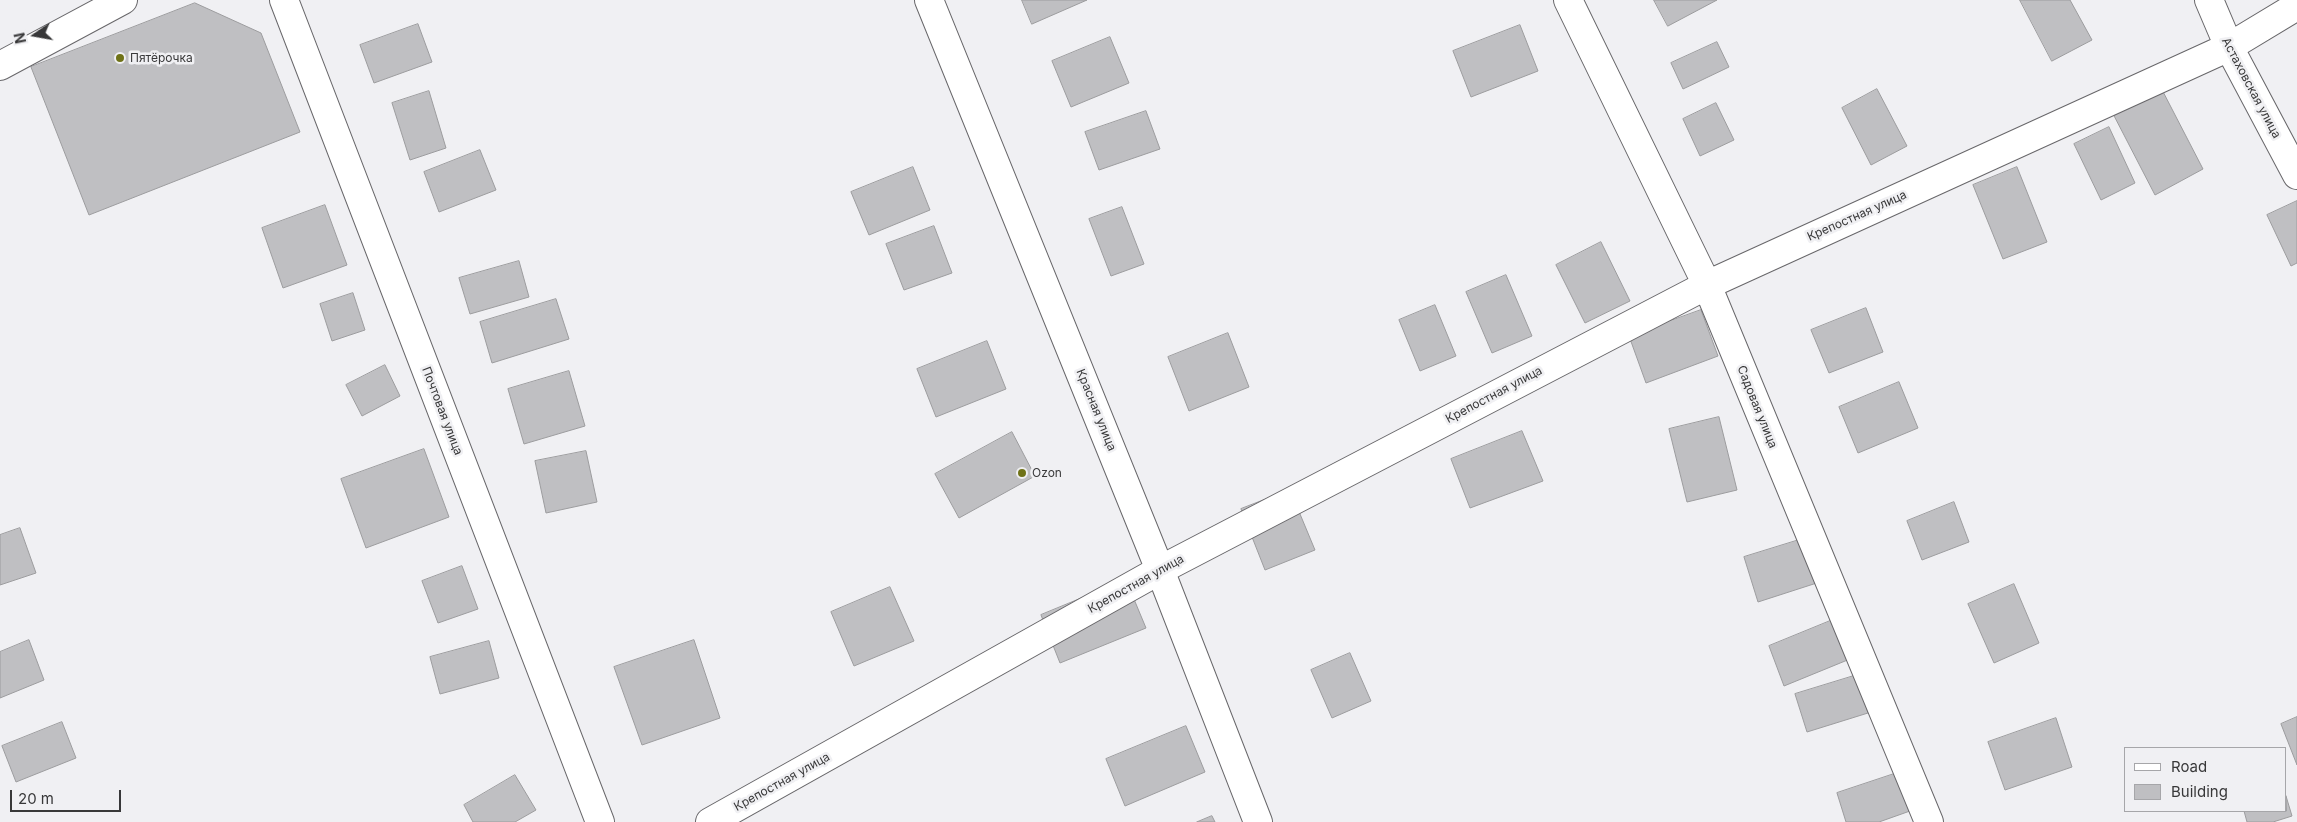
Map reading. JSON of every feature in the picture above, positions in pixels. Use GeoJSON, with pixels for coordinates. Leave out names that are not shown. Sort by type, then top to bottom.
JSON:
{"type":"FeatureCollection","features":[{"type":"Feature","properties":{"kind":"street"},"geometry":{"type":"LineString","coordinates":[[0,66],[123,0]]}},
{"type":"Feature","properties":{"kind":"street","name":"Почтовая улица"},"geometry":{"type":"LineString","coordinates":[[284,0],[600,822]]}},
{"type":"Feature","properties":{"kind":"street","name":"Красная улица"},"geometry":{"type":"LineString","coordinates":[[930,0],[1160,570],[1258,822]]}},
{"type":"Feature","properties":{"kind":"street","name":"Садовая улица"},"geometry":{"type":"LineString","coordinates":[[1568,0],[1706,285],[1929,822]]}},
{"type":"Feature","properties":{"kind":"street","name":"Астаховская улица"},"geometry":{"type":"LineString","coordinates":[[2208,0],[2229,47],[2297,175]]}},
{"type":"Feature","properties":{"kind":"street","name":"Крепостная улица"},"geometry":{"type":"LineString","coordinates":[[710,822],[1160,570],[1706,285],[2229,47],[2297,6]]}},
{"type":"Feature","properties":{"kind":"building"},"geometry":{"type":"Polygon","coordinates":[[[1022,0],[1087,0],[1032,24],[1022,0]]]}},
{"type":"Feature","properties":{"kind":"building"},"geometry":{"type":"Polygon","coordinates":[[[1654,0],[1717,0],[1668,26],[1654,0]]]}},
{"type":"Feature","properties":{"kind":"building"},"geometry":{"type":"Polygon","coordinates":[[[2020,0],[2070,0],[2092,40],[2052,61],[2020,0]]]}},
{"type":"Feature","properties":{"kind":"building"},"geometry":{"type":"Polygon","coordinates":[[[195,3],[261,33],[300,132],[89,215],[31,67],[195,3]]]}},
{"type":"Feature","properties":{"kind":"building"},"geometry":{"type":"Polygon","coordinates":[[[418,24],[432,62],[374,83],[360,45],[418,24]]]}},
{"type":"Feature","properties":{"kind":"building"},"geometry":{"type":"Polygon","coordinates":[[[1520,25],[1538,71],[1471,97],[1453,51],[1520,25]]]}},
{"type":"Feature","properties":{"kind":"building"},"geometry":{"type":"Polygon","coordinates":[[[1110,37],[1129,83],[1071,107],[1052,61],[1110,37]]]}},
{"type":"Feature","properties":{"kind":"building"},"geometry":{"type":"Polygon","coordinates":[[[1717,42],[1729,67],[1683,89],[1671,63],[1717,42]]]}},
{"type":"Feature","properties":{"kind":"building"},"geometry":{"type":"Polygon","coordinates":[[[2158,82],[2203,169],[2155,195],[2110,108],[2158,82]]]}},
{"type":"Feature","properties":{"kind":"building"},"geometry":{"type":"Polygon","coordinates":[[[1877,89],[1907,146],[1871,165],[1842,108],[1877,89]]]}},
{"type":"Feature","properties":{"kind":"building"},"geometry":{"type":"Polygon","coordinates":[[[429,91],[446,148],[410,160],[392,103],[429,91]]]}},
{"type":"Feature","properties":{"kind":"building"},"geometry":{"type":"Polygon","coordinates":[[[1716,103],[1734,140],[1700,156],[1683,119],[1716,103]]]}},
{"type":"Feature","properties":{"kind":"building"},"geometry":{"type":"Polygon","coordinates":[[[1146,111],[1160,149],[1099,170],[1085,132],[1146,111]]]}},
{"type":"Feature","properties":{"kind":"building"},"geometry":{"type":"Polygon","coordinates":[[[2109,127],[2135,183],[2101,200],[2074,144],[2109,127]]]}},
{"type":"Feature","properties":{"kind":"building"},"geometry":{"type":"Polygon","coordinates":[[[480,150],[496,190],[439,212],[424,172],[480,150]]]}},
{"type":"Feature","properties":{"kind":"building"},"geometry":{"type":"Polygon","coordinates":[[[913,167],[930,210],[869,235],[851,192],[913,167]]]}},
{"type":"Feature","properties":{"kind":"building"},"geometry":{"type":"Polygon","coordinates":[[[2017,167],[2047,242],[2003,259],[1973,185],[2017,167]]]}},
{"type":"Feature","properties":{"kind":"building"},"geometry":{"type":"Polygon","coordinates":[[[2297,201],[2297,263],[2291,266],[2267,215],[2297,201]]]}},
{"type":"Feature","properties":{"kind":"building"},"geometry":{"type":"Polygon","coordinates":[[[325,205],[347,265],[283,288],[262,228],[325,205]]]}},
{"type":"Feature","properties":{"kind":"building"},"geometry":{"type":"Polygon","coordinates":[[[1122,207],[1144,264],[1111,276],[1089,219],[1122,207]]]}},
{"type":"Feature","properties":{"kind":"building"},"geometry":{"type":"Polygon","coordinates":[[[934,226],[952,273],[904,290],[886,244],[934,226]]]}},
{"type":"Feature","properties":{"kind":"building"},"geometry":{"type":"Polygon","coordinates":[[[1601,242],[1630,301],[1585,323],[1556,265],[1601,242]]]}},
{"type":"Feature","properties":{"kind":"building"},"geometry":{"type":"Polygon","coordinates":[[[519,261],[529,297],[470,314],[459,278],[519,261]]]}},
{"type":"Feature","properties":{"kind":"building"},"geometry":{"type":"Polygon","coordinates":[[[1506,275],[1532,336],[1492,353],[1466,292],[1506,275]]]}},
{"type":"Feature","properties":{"kind":"building"},"geometry":{"type":"Polygon","coordinates":[[[353,293],[365,330],[332,341],[320,304],[353,293]]]}},
{"type":"Feature","properties":{"kind":"building"},"geometry":{"type":"Polygon","coordinates":[[[556,299],[569,339],[492,363],[480,322],[556,299]]]}},
{"type":"Feature","properties":{"kind":"building"},"geometry":{"type":"Polygon","coordinates":[[[1435,305],[1456,356],[1420,371],[1399,320],[1435,305]]]}},
{"type":"Feature","properties":{"kind":"building"},"geometry":{"type":"Polygon","coordinates":[[[1866,308],[1883,352],[1829,373],[1811,330],[1866,308]]]}},
{"type":"Feature","properties":{"kind":"building"},"geometry":{"type":"Polygon","coordinates":[[[1701,310],[1718,356],[1646,383],[1629,336],[1701,310]]]}},
{"type":"Feature","properties":{"kind":"building"},"geometry":{"type":"Polygon","coordinates":[[[1228,333],[1249,387],[1189,411],[1168,357],[1228,333]]]}},
{"type":"Feature","properties":{"kind":"building"},"geometry":{"type":"Polygon","coordinates":[[[987,341],[1006,389],[936,417],[917,369],[987,341]]]}},
{"type":"Feature","properties":{"kind":"building"},"geometry":{"type":"Polygon","coordinates":[[[385,365],[400,396],[362,416],[346,385],[385,365]]]}},
{"type":"Feature","properties":{"kind":"building"},"geometry":{"type":"Polygon","coordinates":[[[569,371],[585,426],[524,444],[508,389],[569,371]]]}},
{"type":"Feature","properties":{"kind":"building"},"geometry":{"type":"Polygon","coordinates":[[[1899,382],[1918,428],[1858,453],[1839,407],[1899,382]]]}},
{"type":"Feature","properties":{"kind":"building"},"geometry":{"type":"Polygon","coordinates":[[[1719,417],[1737,490],[1687,502],[1669,429],[1719,417]]]}},
{"type":"Feature","properties":{"kind":"building"},"geometry":{"type":"Polygon","coordinates":[[[1522,431],[1543,481],[1470,508],[1451,459],[1522,431]]]}},
{"type":"Feature","properties":{"kind":"building"},"geometry":{"type":"Polygon","coordinates":[[[1012,432],[1035,476],[959,518],[935,474],[1012,432]]]}},
{"type":"Feature","properties":{"kind":"building"},"geometry":{"type":"Polygon","coordinates":[[[424,449],[449,517],[366,548],[341,479],[424,449]]]}},
{"type":"Feature","properties":{"kind":"building"},"geometry":{"type":"Polygon","coordinates":[[[586,451],[597,502],[546,513],[535,461],[586,451]]]}},
{"type":"Feature","properties":{"kind":"building"},"geometry":{"type":"Polygon","coordinates":[[[1290,490],[1315,550],[1265,570],[1241,509],[1290,490]]]}},
{"type":"Feature","properties":{"kind":"building"},"geometry":{"type":"Polygon","coordinates":[[[1954,502],[1969,542],[1922,560],[1907,521],[1954,502]]]}},
{"type":"Feature","properties":{"kind":"building"},"geometry":{"type":"Polygon","coordinates":[[[20,528],[36,573],[0,585],[0,535],[20,528]]]}},
{"type":"Feature","properties":{"kind":"building"},"geometry":{"type":"Polygon","coordinates":[[[1812,536],[1826,580],[1758,602],[1744,557],[1812,536]]]}},
{"type":"Feature","properties":{"kind":"building"},"geometry":{"type":"Polygon","coordinates":[[[462,566],[478,609],[438,623],[422,581],[462,566]]]}},
{"type":"Feature","properties":{"kind":"building"},"geometry":{"type":"Polygon","coordinates":[[[1126,580],[1146,628],[1060,663],[1041,615],[1126,580]]]}},
{"type":"Feature","properties":{"kind":"building"},"geometry":{"type":"Polygon","coordinates":[[[2014,584],[2039,643],[1994,663],[1968,604],[2014,584]]]}},
{"type":"Feature","properties":{"kind":"building"},"geometry":{"type":"Polygon","coordinates":[[[890,587],[914,641],[854,666],[831,612],[890,587]]]}},
{"type":"Feature","properties":{"kind":"building"},"geometry":{"type":"Polygon","coordinates":[[[1835,619],[1850,659],[1784,686],[1769,646],[1835,619]]]}},
{"type":"Feature","properties":{"kind":"building"},"geometry":{"type":"Polygon","coordinates":[[[29,640],[44,680],[0,698],[0,652],[29,640]]]}},
{"type":"Feature","properties":{"kind":"building"},"geometry":{"type":"Polygon","coordinates":[[[694,640],[720,718],[642,745],[614,667],[694,640]]]}},
{"type":"Feature","properties":{"kind":"building"},"geometry":{"type":"Polygon","coordinates":[[[489,641],[499,678],[440,694],[430,657],[489,641]]]}},
{"type":"Feature","properties":{"kind":"building"},"geometry":{"type":"Polygon","coordinates":[[[1350,653],[1371,701],[1332,718],[1311,670],[1350,653]]]}},
{"type":"Feature","properties":{"kind":"building"},"geometry":{"type":"Polygon","coordinates":[[[1857,675],[1868,713],[1807,732],[1795,694],[1857,675]]]}},
{"type":"Feature","properties":{"kind":"building"},"geometry":{"type":"Polygon","coordinates":[[[2297,717],[2297,765],[2281,724],[2297,717]]]}},
{"type":"Feature","properties":{"kind":"building"},"geometry":{"type":"Polygon","coordinates":[[[2056,718],[2072,767],[2005,790],[1988,742],[2056,718]]]}},
{"type":"Feature","properties":{"kind":"building"},"geometry":{"type":"Polygon","coordinates":[[[62,722],[76,758],[16,782],[2,746],[62,722]]]}},
{"type":"Feature","properties":{"kind":"building"},"geometry":{"type":"Polygon","coordinates":[[[1186,726],[1205,772],[1125,806],[1106,759],[1186,726]]]}},
{"type":"Feature","properties":{"kind":"building"},"geometry":{"type":"Polygon","coordinates":[[[1897,773],[1910,811],[1879,822],[1846,822],[1837,793],[1897,773]]]}},
{"type":"Feature","properties":{"kind":"building"},"geometry":{"type":"Polygon","coordinates":[[[515,775],[536,810],[515,822],[473,822],[464,805],[515,775]]]}},
{"type":"Feature","properties":{"kind":"building"},"geometry":{"type":"Polygon","coordinates":[[[2287,799],[2292,816],[2273,822],[2247,822],[2244,812],[2287,812],[2287,799]]]}},
{"type":"Feature","properties":{"kind":"building"},"geometry":{"type":"Polygon","coordinates":[[[1212,816],[1215,822],[1197,822],[1212,816]]]}},
{"type":"Feature","properties":{"kind":"place","name":"Пятёрочка"},"geometry":{"type":"Point","coordinates":[120,58]}},
{"type":"Feature","properties":{"kind":"place","name":"Ozon"},"geometry":{"type":"Point","coordinates":[1022,473]}}]}
